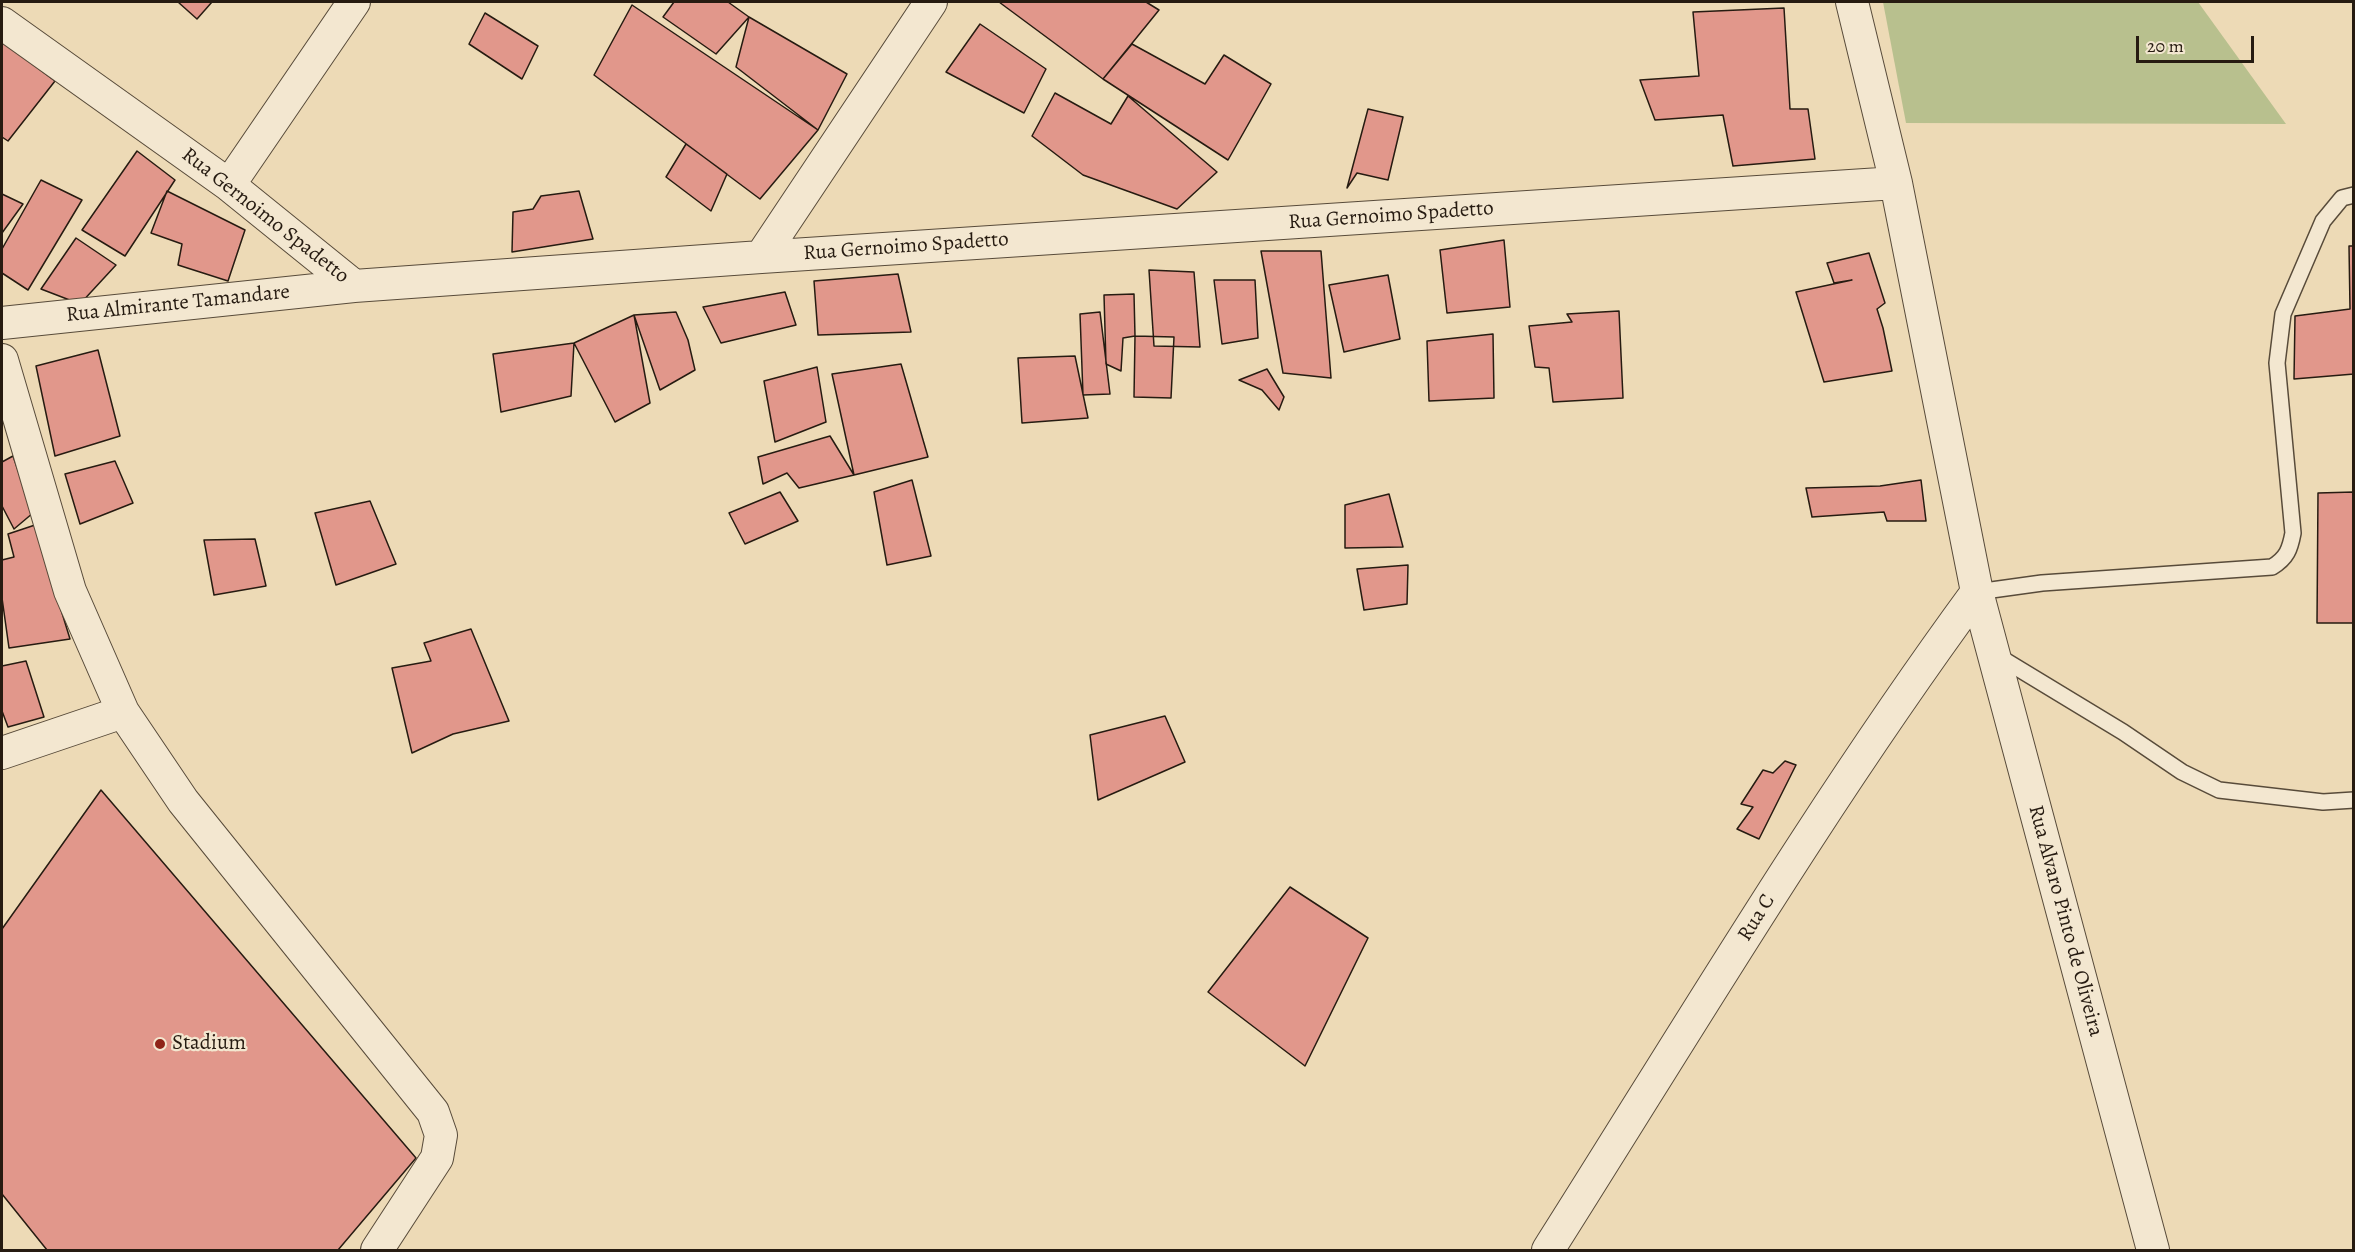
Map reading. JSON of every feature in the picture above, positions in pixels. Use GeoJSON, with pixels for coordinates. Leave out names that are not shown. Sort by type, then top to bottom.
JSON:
{"type":"FeatureCollection","features":[{"type":"Feature","properties":{"kind":"street"},"geometry":{"type":"LineString","coordinates":[[229,185],[354,2]]}},
{"type":"Feature","properties":{"kind":"street"},"geometry":{"type":"LineString","coordinates":[[761,256],[931,2]]}},
{"type":"Feature","properties":{"kind":"street","name":"Rua Alvaro Pinto de Oliveira"},"geometry":{"type":"LineString","coordinates":[[1852,2],[1896,183],[1977,592],[2153,1251]]}},
{"type":"Feature","properties":{"kind":"street","name":"Rua Gernoimo Spadetto"},"geometry":{"type":"LineString","coordinates":[[2,23],[229,185],[354,286],[761,256],[1896,183]]}},
{"type":"Feature","properties":{"kind":"street","name":"Rua Almirante Tamandare"},"geometry":{"type":"LineString","coordinates":[[2,323],[354,286]]}},
{"type":"Feature","properties":{"kind":"street"},"geometry":{"type":"LineString","coordinates":[[2,360],[70,591],[123,712],[183,801],[433,1112],[441,1135],[437,1158],[377,1251]]}},
{"type":"Feature","properties":{"kind":"street","name":"Rua C"},"geometry":{"type":"LineString","coordinates":[[1548,1251],[1834,797],[1929,657],[1977,592]]}},
{"type":"Feature","properties":{"kind":"street"},"geometry":{"type":"LineString","coordinates":[[2,753],[123,712]]}},
{"type":"Feature","properties":{"kind":"lane"},"geometry":{"type":"LineString","coordinates":[[1977,592],[2042,583],[2272,567],[2285,559],[2291,547],[2293,532],[2277,363],[2283,314],[2323,222],[2342,198],[2354,195]]}},
{"type":"Feature","properties":{"kind":"lane"},"geometry":{"type":"LineString","coordinates":[[1994,654],[2123,732],[2182,772],[2219,790],[2323,802],[2354,800]]}},
{"type":"Feature","properties":{"kind":"green space"},"geometry":{"type":"Polygon","coordinates":[[[1883,2],[2198,2],[2286,124],[1906,123],[1883,2]]]}},
{"type":"Feature","properties":{"kind":"building"},"geometry":{"type":"Polygon","coordinates":[[[178,2],[212,2],[197,19],[178,2]]]}},
{"type":"Feature","properties":{"kind":"building"},"geometry":{"type":"Polygon","coordinates":[[[674,2],[728,2],[749,17],[716,54],[663,17],[674,2]]]}},
{"type":"Feature","properties":{"kind":"building"},"geometry":{"type":"Polygon","coordinates":[[[999,2],[1146,2],[1159,10],[1103,79],[999,2]]]}},
{"type":"Feature","properties":{"kind":"building"},"geometry":{"type":"Polygon","coordinates":[[[632,5],[818,130],[760,199],[594,75],[632,5]]]}},
{"type":"Feature","properties":{"kind":"building"},"geometry":{"type":"Polygon","coordinates":[[[1784,8],[1790,109],[1808,109],[1815,159],[1733,166],[1723,115],[1655,120],[1640,80],[1699,76],[1693,12],[1784,8]]]}},
{"type":"Feature","properties":{"kind":"building"},"geometry":{"type":"Polygon","coordinates":[[[485,13],[538,46],[522,79],[469,44],[485,13]]]}},
{"type":"Feature","properties":{"kind":"building"},"geometry":{"type":"Polygon","coordinates":[[[749,17],[847,74],[818,130],[736,67],[749,17]]]}},
{"type":"Feature","properties":{"kind":"building"},"geometry":{"type":"Polygon","coordinates":[[[980,24],[1046,69],[1024,113],[946,72],[980,24]]]}},
{"type":"Feature","properties":{"kind":"building"},"geometry":{"type":"Polygon","coordinates":[[[2,41],[55,81],[8,141],[2,137],[2,41]]]}},
{"type":"Feature","properties":{"kind":"building"},"geometry":{"type":"Polygon","coordinates":[[[1132,44],[1205,84],[1224,55],[1271,84],[1228,160],[1103,79],[1132,44]]]}},
{"type":"Feature","properties":{"kind":"building"},"geometry":{"type":"Polygon","coordinates":[[[1055,93],[1111,124],[1128,96],[1217,172],[1177,209],[1083,175],[1032,136],[1055,93]]]}},
{"type":"Feature","properties":{"kind":"building"},"geometry":{"type":"Polygon","coordinates":[[[1368,109],[1403,117],[1388,180],[1357,173],[1347,188],[1368,109]]]}},
{"type":"Feature","properties":{"kind":"building"},"geometry":{"type":"Polygon","coordinates":[[[686,144],[727,174],[711,211],[666,177],[686,144]]]}},
{"type":"Feature","properties":{"kind":"building"},"geometry":{"type":"Polygon","coordinates":[[[137,151],[175,180],[125,256],[82,230],[137,151]]]}},
{"type":"Feature","properties":{"kind":"building"},"geometry":{"type":"Polygon","coordinates":[[[41,180],[82,200],[28,290],[2,273],[2,249],[41,180]]]}},
{"type":"Feature","properties":{"kind":"building"},"geometry":{"type":"Polygon","coordinates":[[[167,191],[245,230],[228,281],[178,265],[182,244],[151,233],[167,191]]]}},
{"type":"Feature","properties":{"kind":"building"},"geometry":{"type":"Polygon","coordinates":[[[579,191],[593,239],[512,252],[513,212],[533,209],[541,196],[579,191]]]}},
{"type":"Feature","properties":{"kind":"building"},"geometry":{"type":"Polygon","coordinates":[[[2,194],[23,204],[2,233],[2,194]]]}},
{"type":"Feature","properties":{"kind":"building"},"geometry":{"type":"Polygon","coordinates":[[[76,238],[116,265],[80,304],[41,289],[76,238]]]}},
{"type":"Feature","properties":{"kind":"building"},"geometry":{"type":"Polygon","coordinates":[[[1504,240],[1510,307],[1447,313],[1440,250],[1504,240]]]}},
{"type":"Feature","properties":{"kind":"building"},"geometry":{"type":"Polygon","coordinates":[[[2349,246],[2354,246],[2354,374],[2294,379],[2295,316],[2350,309],[2349,246]]]}},
{"type":"Feature","properties":{"kind":"building"},"geometry":{"type":"Polygon","coordinates":[[[1261,251],[1321,251],[1331,378],[1283,373],[1261,251]]]}},
{"type":"Feature","properties":{"kind":"building"},"geometry":{"type":"Polygon","coordinates":[[[1869,253],[1885,303],[1877,309],[1892,371],[1824,382],[1796,292],[1852,280],[1834,283],[1827,263],[1869,253]]]}},
{"type":"Feature","properties":{"kind":"building"},"geometry":{"type":"Polygon","coordinates":[[[1149,270],[1194,272],[1200,347],[1154,346],[1149,270]]]}},
{"type":"Feature","properties":{"kind":"building"},"geometry":{"type":"Polygon","coordinates":[[[898,274],[911,332],[818,335],[814,281],[898,274]]]}},
{"type":"Feature","properties":{"kind":"building"},"geometry":{"type":"Polygon","coordinates":[[[1388,275],[1400,339],[1344,352],[1329,285],[1388,275]]]}},
{"type":"Feature","properties":{"kind":"building"},"geometry":{"type":"Polygon","coordinates":[[[1214,280],[1255,280],[1258,338],[1222,344],[1214,280]]]}},
{"type":"Feature","properties":{"kind":"building"},"geometry":{"type":"Polygon","coordinates":[[[785,292],[796,325],[721,343],[703,307],[785,292]]]}},
{"type":"Feature","properties":{"kind":"building"},"geometry":{"type":"Polygon","coordinates":[[[1134,294],[1135,336],[1123,338],[1121,371],[1106,364],[1104,295],[1134,294]]]}},
{"type":"Feature","properties":{"kind":"building"},"geometry":{"type":"Polygon","coordinates":[[[1619,311],[1623,398],[1553,402],[1549,368],[1535,367],[1529,326],[1572,322],[1567,314],[1619,311]]]}},
{"type":"Feature","properties":{"kind":"building"},"geometry":{"type":"Polygon","coordinates":[[[676,312],[688,340],[695,370],[660,390],[634,315],[676,312]]]}},
{"type":"Feature","properties":{"kind":"building"},"geometry":{"type":"Polygon","coordinates":[[[1100,312],[1110,394],[1083,395],[1080,314],[1100,312]]]}},
{"type":"Feature","properties":{"kind":"building"},"geometry":{"type":"Polygon","coordinates":[[[634,315],[650,403],[615,422],[574,343],[634,315]]]}},
{"type":"Feature","properties":{"kind":"building"},"geometry":{"type":"Polygon","coordinates":[[[1493,334],[1494,398],[1429,401],[1427,341],[1493,334]]]}},
{"type":"Feature","properties":{"kind":"building"},"geometry":{"type":"Polygon","coordinates":[[[1135,336],[1174,337],[1171,398],[1134,397],[1135,336]]]}},
{"type":"Feature","properties":{"kind":"building"},"geometry":{"type":"Polygon","coordinates":[[[574,343],[571,396],[501,412],[493,354],[574,343]]]}},
{"type":"Feature","properties":{"kind":"building"},"geometry":{"type":"Polygon","coordinates":[[[98,350],[120,436],[55,456],[36,366],[98,350]]]}},
{"type":"Feature","properties":{"kind":"building"},"geometry":{"type":"Polygon","coordinates":[[[1075,356],[1088,418],[1022,423],[1018,358],[1075,356]]]}},
{"type":"Feature","properties":{"kind":"building"},"geometry":{"type":"Polygon","coordinates":[[[901,364],[928,457],[854,475],[832,374],[901,364]]]}},
{"type":"Feature","properties":{"kind":"building"},"geometry":{"type":"Polygon","coordinates":[[[817,367],[826,422],[775,442],[764,381],[817,367]]]}},
{"type":"Feature","properties":{"kind":"building"},"geometry":{"type":"Polygon","coordinates":[[[1267,369],[1284,397],[1279,410],[1262,390],[1239,380],[1267,369]]]}},
{"type":"Feature","properties":{"kind":"building"},"geometry":{"type":"Polygon","coordinates":[[[830,436],[854,475],[799,488],[787,473],[763,484],[758,457],[830,436]]]}},
{"type":"Feature","properties":{"kind":"building"},"geometry":{"type":"Polygon","coordinates":[[[13,456],[33,513],[14,529],[2,506],[2,462],[13,456]]]}},
{"type":"Feature","properties":{"kind":"building"},"geometry":{"type":"Polygon","coordinates":[[[115,461],[133,503],[80,524],[65,474],[115,461]]]}},
{"type":"Feature","properties":{"kind":"building"},"geometry":{"type":"Polygon","coordinates":[[[912,480],[931,556],[887,565],[874,492],[912,480]]]}},
{"type":"Feature","properties":{"kind":"building"},"geometry":{"type":"Polygon","coordinates":[[[1921,480],[1926,521],[1887,521],[1884,512],[1812,517],[1806,488],[1880,486],[1921,480]]]}},
{"type":"Feature","properties":{"kind":"building"},"geometry":{"type":"Polygon","coordinates":[[[780,492],[798,521],[745,544],[729,513],[780,492]]]}},
{"type":"Feature","properties":{"kind":"building"},"geometry":{"type":"Polygon","coordinates":[[[2354,492],[2354,623],[2317,623],[2318,493],[2354,492]]]}},
{"type":"Feature","properties":{"kind":"building"},"geometry":{"type":"Polygon","coordinates":[[[1389,494],[1403,547],[1345,548],[1345,505],[1389,494]]]}},
{"type":"Feature","properties":{"kind":"building"},"geometry":{"type":"Polygon","coordinates":[[[370,501],[396,564],[336,585],[315,513],[370,501]]]}},
{"type":"Feature","properties":{"kind":"building"},"geometry":{"type":"Polygon","coordinates":[[[35,525],[70,639],[9,648],[2,598],[2,560],[14,557],[8,534],[35,525]]]}},
{"type":"Feature","properties":{"kind":"building"},"geometry":{"type":"Polygon","coordinates":[[[255,539],[266,586],[214,595],[204,540],[255,539]]]}},
{"type":"Feature","properties":{"kind":"building"},"geometry":{"type":"Polygon","coordinates":[[[1408,565],[1407,604],[1364,610],[1357,569],[1408,565]]]}},
{"type":"Feature","properties":{"kind":"building"},"geometry":{"type":"Polygon","coordinates":[[[471,629],[509,721],[453,734],[412,753],[392,668],[431,661],[424,643],[471,629]]]}},
{"type":"Feature","properties":{"kind":"building"},"geometry":{"type":"Polygon","coordinates":[[[26,661],[44,717],[8,727],[2,711],[2,666],[26,661]]]}},
{"type":"Feature","properties":{"kind":"building"},"geometry":{"type":"Polygon","coordinates":[[[1165,716],[1185,762],[1098,800],[1090,735],[1165,716]]]}},
{"type":"Feature","properties":{"kind":"building"},"geometry":{"type":"Polygon","coordinates":[[[1785,761],[1796,765],[1759,839],[1737,829],[1753,807],[1741,804],[1763,770],[1773,773],[1785,761]]]}},
{"type":"Feature","properties":{"kind":"building","name":"Stadium"},"geometry":{"type":"Polygon","coordinates":[[[101,790],[416,1158],[338,1250],[47,1250],[2,1194],[2,929],[101,790]]]}},
{"type":"Feature","properties":{"kind":"building"},"geometry":{"type":"Polygon","coordinates":[[[1290,887],[1368,938],[1305,1066],[1208,992],[1290,887]]]}},
{"type":"Feature","properties":{"kind":"place","name":"Stadium"},"geometry":{"type":"Point","coordinates":[160,1044]}}]}
